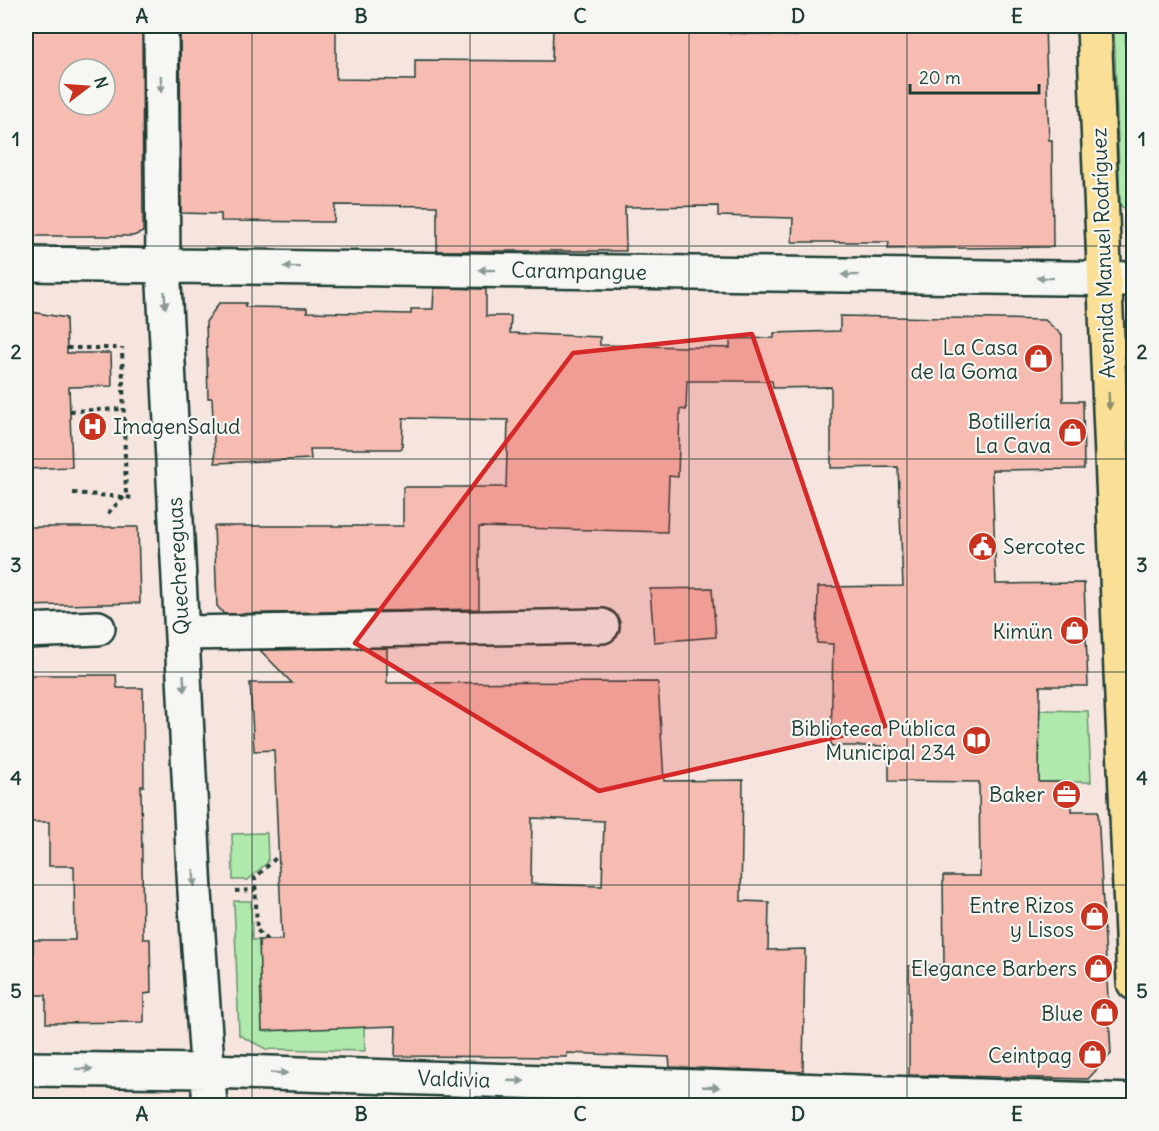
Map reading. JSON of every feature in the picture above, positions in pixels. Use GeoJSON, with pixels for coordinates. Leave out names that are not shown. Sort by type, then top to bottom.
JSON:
{"type":"FeatureCollection","features":[{"type":"Feature","properties":{"kind":"main road","name":"Avenida Manuel Rodríguez"},"geometry":{"type":"LineString","coordinates":[[1094,26],[1119,279],[1134,983]]}},
{"type":"Feature","properties":{"kind":"street","name":"Quechereguas"},"geometry":{"type":"LineString","coordinates":[[160,26],[163,265],[195,892],[210,1106]]}},
{"type":"Feature","properties":{"kind":"street","name":"Carampangue"},"geometry":{"type":"LineString","coordinates":[[26,264],[1119,279]]}},
{"type":"Feature","properties":{"kind":"street"},"geometry":{"type":"LineString","coordinates":[[182,633],[602,626]]}},
{"type":"Feature","properties":{"kind":"street"},"geometry":{"type":"LineString","coordinates":[[26,631],[98,628]]}},
{"type":"Feature","properties":{"kind":"street","name":"Valdivia"},"geometry":{"type":"LineString","coordinates":[[26,1068],[849,1080],[1134,1101]]}},
{"type":"Feature","properties":{"kind":"path"},"geometry":{"type":"LineString","coordinates":[[67,348],[167,349]]}},
{"type":"Feature","properties":{"kind":"path"},"geometry":{"type":"LineString","coordinates":[[108,513],[126,495],[122,348]]}},
{"type":"Feature","properties":{"kind":"path"},"geometry":{"type":"LineString","coordinates":[[70,411],[124,409]]}},
{"type":"Feature","properties":{"kind":"path"},"geometry":{"type":"LineString","coordinates":[[73,493],[126,495],[162,505],[176,522]]}},
{"type":"Feature","properties":{"kind":"path"},"geometry":{"type":"LineString","coordinates":[[267,940],[257,930],[255,878],[278,856]]}},
{"type":"Feature","properties":{"kind":"highlighted area"},"geometry":{"type":"Polygon","coordinates":[[[752,334],[885,726],[599,791],[355,643],[573,353],[752,334]]]}},
{"type":"Feature","properties":{"kind":"shaded area"},"geometry":{"type":"Polygon","coordinates":[[[26,26],[1133,26],[1133,1105],[26,1105],[26,26]]]}},
{"type":"Feature","properties":{"kind":"green space"},"geometry":{"type":"Polygon","coordinates":[[[1114,26],[1125,26],[1132,205],[1127,210],[1120,205],[1114,26]]]}},
{"type":"Feature","properties":{"kind":"green space"},"geometry":{"type":"Polygon","coordinates":[[[1039,710],[1088,711],[1091,782],[1039,782],[1039,710]]]}},
{"type":"Feature","properties":{"kind":"green space"},"geometry":{"type":"Polygon","coordinates":[[[267,833],[268,862],[248,880],[233,880],[232,834],[267,833]]]}},
{"type":"Feature","properties":{"kind":"green space"},"geometry":{"type":"Polygon","coordinates":[[[234,901],[251,901],[252,940],[259,940],[364,1027],[365,1051],[266,1049],[239,1035],[234,901]]]}},
{"type":"Feature","properties":{"kind":"building"},"geometry":{"type":"Polygon","coordinates":[[[26,26],[142,26],[143,232],[133,236],[26,236],[26,26]]]}},
{"type":"Feature","properties":{"kind":"building"},"geometry":{"type":"Polygon","coordinates":[[[180,26],[336,26],[336,79],[415,80],[415,60],[552,61],[553,28],[658,26],[658,29],[796,36],[796,26],[1045,26],[1049,140],[1052,140],[1053,247],[888,249],[889,242],[792,242],[793,218],[718,216],[718,206],[625,207],[626,251],[437,251],[437,206],[335,205],[334,222],[221,221],[221,214],[181,213],[180,26]]]}},
{"type":"Feature","properties":{"kind":"building"},"geometry":{"type":"Polygon","coordinates":[[[434,288],[486,289],[486,316],[511,316],[510,333],[600,337],[600,345],[730,348],[730,339],[774,338],[774,333],[840,331],[840,316],[1045,320],[1062,335],[1063,401],[1083,401],[1084,469],[992,470],[996,584],[1084,583],[1088,686],[1040,686],[1039,782],[1073,782],[1072,811],[1098,811],[1111,1054],[1088,1079],[909,1075],[909,966],[944,965],[943,876],[980,876],[979,782],[889,781],[889,746],[831,746],[833,644],[817,643],[818,587],[903,586],[898,467],[831,468],[831,387],[773,388],[772,381],[687,381],[686,410],[680,409],[678,477],[669,476],[667,532],[479,527],[479,609],[224,614],[217,606],[214,526],[403,526],[403,487],[506,487],[508,420],[403,418],[402,449],[310,449],[311,459],[215,463],[212,398],[208,398],[206,322],[219,303],[246,303],[245,307],[307,308],[307,312],[411,314],[411,309],[433,309],[434,288]]]}},
{"type":"Feature","properties":{"kind":"building"},"geometry":{"type":"Polygon","coordinates":[[[26,311],[66,318],[67,353],[111,353],[112,386],[69,387],[72,467],[26,469],[26,311]]]}},
{"type":"Feature","properties":{"kind":"building"},"geometry":{"type":"Polygon","coordinates":[[[26,527],[138,527],[140,603],[26,606],[26,527]]]}},
{"type":"Feature","properties":{"kind":"building"},"geometry":{"type":"Polygon","coordinates":[[[712,588],[716,637],[654,642],[650,589],[712,588]]]}},
{"type":"Feature","properties":{"kind":"building"},"geometry":{"type":"Polygon","coordinates":[[[387,648],[387,683],[658,682],[664,781],[743,780],[741,901],[769,902],[768,950],[805,949],[803,1072],[670,1067],[669,1057],[567,1053],[567,1057],[395,1056],[396,1026],[262,1031],[259,940],[282,940],[274,750],[254,751],[250,683],[292,683],[260,650],[387,648]],[[532,818],[531,884],[602,886],[604,821],[532,818]]]}},
{"type":"Feature","properties":{"kind":"building"},"geometry":{"type":"Polygon","coordinates":[[[26,675],[116,675],[117,688],[143,688],[144,786],[141,786],[143,939],[150,939],[151,993],[144,994],[144,1022],[46,1023],[46,995],[34,995],[33,940],[75,940],[74,866],[49,866],[49,822],[26,822],[26,675]]]}},
{"type":"Feature","properties":{"kind":"place","name":"La Casa de la Goma"},"geometry":{"type":"Point","coordinates":[1039,359]}},
{"type":"Feature","properties":{"kind":"place","name":"ImagenSalud"},"geometry":{"type":"Point","coordinates":[92,426]}},
{"type":"Feature","properties":{"kind":"place","name":"Botillería La Cava"},"geometry":{"type":"Point","coordinates":[1072,433]}},
{"type":"Feature","properties":{"kind":"place","name":"Sercotec"},"geometry":{"type":"Point","coordinates":[982,546]}},
{"type":"Feature","properties":{"kind":"place","name":"Kimün"},"geometry":{"type":"Point","coordinates":[1074,631]}},
{"type":"Feature","properties":{"kind":"place","name":"Biblioteca Pública Municipal 234"},"geometry":{"type":"Point","coordinates":[977,740]}},
{"type":"Feature","properties":{"kind":"place","name":"Baker"},"geometry":{"type":"Point","coordinates":[1066,794]}},
{"type":"Feature","properties":{"kind":"place","name":"Entre Rizos y Lisos"},"geometry":{"type":"Point","coordinates":[1095,917]}},
{"type":"Feature","properties":{"kind":"place","name":"Elegance Barbers"},"geometry":{"type":"Point","coordinates":[1098,968]}},
{"type":"Feature","properties":{"kind":"place","name":"Blue"},"geometry":{"type":"Point","coordinates":[1104,1013]}},
{"type":"Feature","properties":{"kind":"place","name":"Ceintpag"},"geometry":{"type":"Point","coordinates":[1093,1055]}}]}
